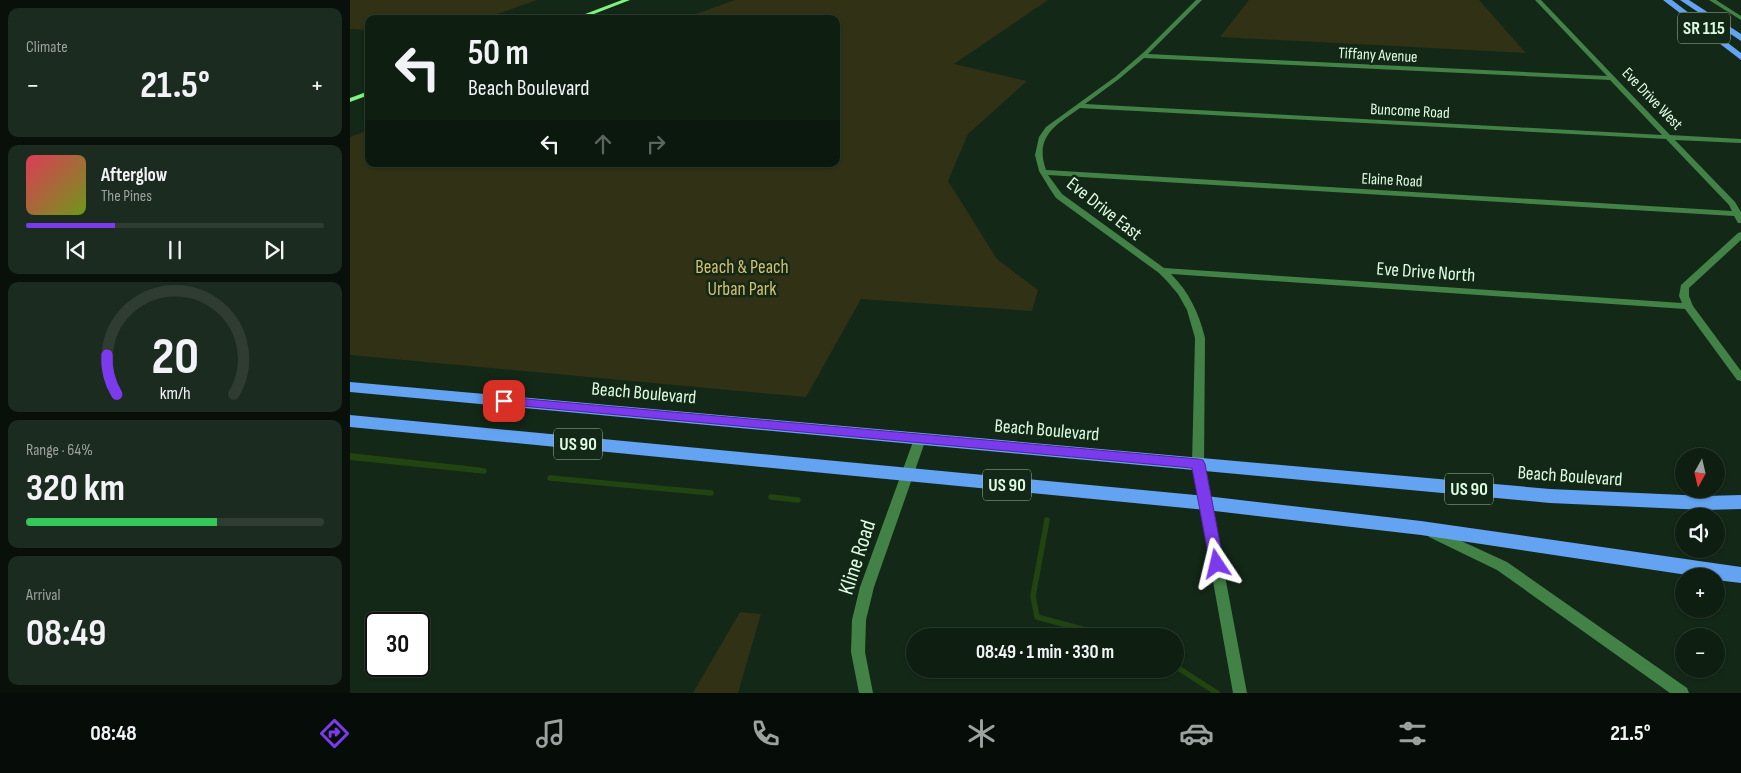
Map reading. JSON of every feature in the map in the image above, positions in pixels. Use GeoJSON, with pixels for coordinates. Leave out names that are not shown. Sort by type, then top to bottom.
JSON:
{"type":"FeatureCollection","features":[{"type":"Feature","properties":{"kind":"highway","name":"SR 115"},"geometry":{"type":"LineString","coordinates":[[1667,0],[1741,57]]}},
{"type":"Feature","properties":{"kind":"highway","name":"SR 115"},"geometry":{"type":"LineString","coordinates":[[1684,0],[1741,38]]}},
{"type":"Feature","properties":{"kind":"highway","name":"Beach Boulevard"},"geometry":{"type":"LineString","coordinates":[[350,387],[1550,496],[1705,503],[1741,502]]}},
{"type":"Feature","properties":{"kind":"highway","name":"US 90"},"geometry":{"type":"LineString","coordinates":[[350,422],[1206,503],[1421,528],[1741,575]]}},
{"type":"Feature","properties":{"kind":"street"},"geometry":{"type":"LineString","coordinates":[[586,15],[627,0]]}},
{"type":"Feature","properties":{"kind":"street","name":"Eve Drive East"},"geometry":{"type":"LineString","coordinates":[[1199,0],[1143,56],[1117,78],[1048,128],[1042,137],[1038,153],[1039,162],[1050,185],[1068,204],[1176,283],[1184,294],[1198,323],[1200,338],[1198,464],[1240,693]]}},
{"type":"Feature","properties":{"kind":"street","name":"Eve Drive West"},"geometry":{"type":"LineString","coordinates":[[1538,0],[1732,204],[1739,217]]}},
{"type":"Feature","properties":{"kind":"street"},"geometry":{"type":"LineString","coordinates":[[1712,0],[1741,18]]}},
{"type":"Feature","properties":{"kind":"street","name":"Tiffany Avenue"},"geometry":{"type":"LineString","coordinates":[[1143,56],[1613,78]]}},
{"type":"Feature","properties":{"kind":"street"},"geometry":{"type":"LineString","coordinates":[[350,100],[365,94]]}},
{"type":"Feature","properties":{"kind":"street","name":"Buncome Road"},"geometry":{"type":"LineString","coordinates":[[1078,106],[1741,141]]}},
{"type":"Feature","properties":{"kind":"street","name":"Elaine Road"},"geometry":{"type":"LineString","coordinates":[[1044,172],[1739,217]]}},
{"type":"Feature","properties":{"kind":"street"},"geometry":{"type":"LineString","coordinates":[[1741,235],[1684,287],[1684,296],[1688,306],[1741,378]]}},
{"type":"Feature","properties":{"kind":"street","name":"Eve Drive North"},"geometry":{"type":"LineString","coordinates":[[1162,271],[1688,306]]}},
{"type":"Feature","properties":{"kind":"street","name":"Kline Road"},"geometry":{"type":"LineString","coordinates":[[866,693],[858,652],[859,620],[867,587],[920,439]]}},
{"type":"Feature","properties":{"kind":"street"},"geometry":{"type":"LineString","coordinates":[[1421,528],[1502,566],[1682,693]]}},
{"type":"Feature","properties":{"kind":"green space"},"geometry":{"type":"Polygon","coordinates":[[[350,0],[537,0],[494,15],[365,15],[365,30],[350,29],[350,0]]]}},
{"type":"Feature","properties":{"kind":"green space","name":"Beach & Peach Urban Park"},"geometry":{"type":"Polygon","coordinates":[[[735,0],[1048,0],[954,64],[1027,81],[968,134],[948,181],[997,259],[1038,290],[1032,311],[861,299],[806,397],[350,355],[350,137],[365,131],[365,167],[840,167],[840,15],[693,15],[735,0]]]}},
{"type":"Feature","properties":{"kind":"green space"},"geometry":{"type":"Polygon","coordinates":[[[1249,0],[1479,0],[1526,53],[1220,37],[1249,0]]]}},
{"type":"Feature","properties":{"kind":"green space"},"geometry":{"type":"Polygon","coordinates":[[[740,612],[761,614],[738,693],[693,693],[740,612]]]}},
{"type":"Feature","properties":{"kind":"shaded area"},"geometry":{"type":"Polygon","coordinates":[[[350,453],[482,469],[477,473],[350,460],[350,453]]]}},
{"type":"Feature","properties":{"kind":"waterway"},"geometry":{"type":"LineString","coordinates":[[476,470],[484,471]]}},
{"type":"Feature","properties":{"kind":"waterway"},"geometry":{"type":"LineString","coordinates":[[550,478],[711,493]]}},
{"type":"Feature","properties":{"kind":"waterway"},"geometry":{"type":"LineString","coordinates":[[771,497],[798,500]]}},
{"type":"Feature","properties":{"kind":"waterway"},"geometry":{"type":"LineString","coordinates":[[1047,520],[1033,596],[1037,617],[1078,628]]}},
{"type":"Feature","properties":{"kind":"waterway"},"geometry":{"type":"LineString","coordinates":[[1184,672],[1217,693]]}},
{"type":"Feature","properties":{"kind":"route"},"geometry":{"type":"LineString","coordinates":[[504,401],[1198,464],[1217,564]]}}]}
